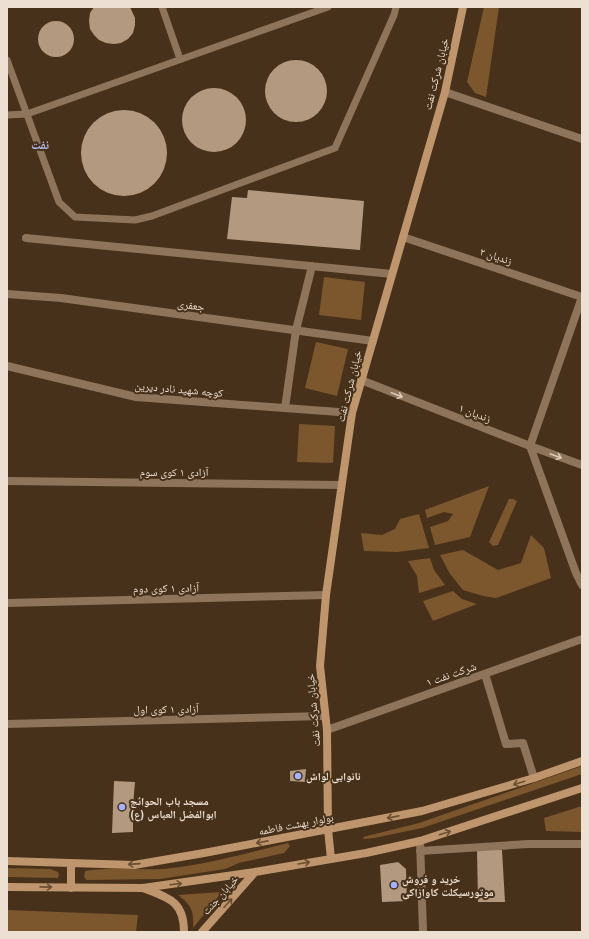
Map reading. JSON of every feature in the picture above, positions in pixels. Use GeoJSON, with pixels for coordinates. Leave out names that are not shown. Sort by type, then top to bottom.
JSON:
{"type":"FeatureCollection","features":[{"type":"Feature","properties":{"kind":"main road","name":"خیابان شرکت نفت"},"geometry":{"type":"LineString","coordinates":[[331,859],[328,829],[327,730],[320,666],[326,595],[352,413],[445,92],[463,7]]}},
{"type":"Feature","properties":{"kind":"main road","name":"بولوار بهشت فاطمه"},"geometry":{"type":"LineString","coordinates":[[7,861],[134,865],[204,853],[422,811],[534,778],[582,761]]}},
{"type":"Feature","properties":{"kind":"main road"},"geometry":{"type":"LineString","coordinates":[[7,887],[143,888],[255,872],[331,859],[420,841],[582,788]]}},
{"type":"Feature","properties":{"kind":"main road"},"geometry":{"type":"LineString","coordinates":[[71,864],[71,888]]}},
{"type":"Feature","properties":{"kind":"main road","name":"خیابان جنت"},"geometry":{"type":"LineString","coordinates":[[202,932],[255,872]]}},
{"type":"Feature","properties":{"kind":"main road"},"geometry":{"type":"LineString","coordinates":[[143,888],[166,897],[175,903],[182,912],[184,932]]}},
{"type":"Feature","properties":{"kind":"street"},"geometry":{"type":"LineString","coordinates":[[445,92],[582,139]]}},
{"type":"Feature","properties":{"kind":"street","name":"زندیان ۲"},"geometry":{"type":"LineString","coordinates":[[403,237],[582,297]]}},
{"type":"Feature","properties":{"kind":"street"},"geometry":{"type":"LineString","coordinates":[[26,238],[392,274]]}},
{"type":"Feature","properties":{"kind":"street"},"geometry":{"type":"LineString","coordinates":[[285,408],[296,330],[312,266]]}},
{"type":"Feature","properties":{"kind":"street","name":"جعفری"},"geometry":{"type":"LineString","coordinates":[[7,294],[61,298],[373,341]]}},
{"type":"Feature","properties":{"kind":"street"},"geometry":{"type":"LineString","coordinates":[[582,297],[530,446],[582,586]]}},
{"type":"Feature","properties":{"kind":"street","name":"کوچه شهید نادر دیرین"},"geometry":{"type":"LineString","coordinates":[[7,366],[136,397],[352,413]]}},
{"type":"Feature","properties":{"kind":"street","name":"زندیان ۱"},"geometry":{"type":"LineString","coordinates":[[361,380],[582,465]]}},
{"type":"Feature","properties":{"kind":"street","name":"آزادی ۱ کوی سوم"},"geometry":{"type":"LineString","coordinates":[[7,481],[341,485]]}},
{"type":"Feature","properties":{"kind":"street","name":"آزادی ۱ کوی دوم"},"geometry":{"type":"LineString","coordinates":[[7,603],[326,595]]}},
{"type":"Feature","properties":{"kind":"street","name":"شرکت نفت ۱"},"geometry":{"type":"LineString","coordinates":[[327,730],[582,639]]}},
{"type":"Feature","properties":{"kind":"street"},"geometry":{"type":"LineString","coordinates":[[485,674],[506,744],[523,743],[534,778]]}},
{"type":"Feature","properties":{"kind":"street","name":"آزادی ۱ کوی اول"},"geometry":{"type":"LineString","coordinates":[[7,724],[326,716]]}},
{"type":"Feature","properties":{"kind":"street"},"geometry":{"type":"LineString","coordinates":[[420,841],[423,932]]}},
{"type":"Feature","properties":{"kind":"street"},"geometry":{"type":"LineString","coordinates":[[420,851],[528,844],[582,844]]}},
{"type":"Feature","properties":{"kind":"lane"},"geometry":{"type":"LineString","coordinates":[[162,7],[180,59]]}},
{"type":"Feature","properties":{"kind":"lane"},"geometry":{"type":"LineString","coordinates":[[7,116],[26,114],[328,7]]}},
{"type":"Feature","properties":{"kind":"lane"},"geometry":{"type":"LineString","coordinates":[[7,60],[59,202],[75,217],[135,220],[152,216],[335,148],[394,15],[396,7]]}},
{"type":"Feature","properties":{"kind":"shaded area"},"geometry":{"type":"Polygon","coordinates":[[[484,7],[499,7],[486,97],[475,93],[467,82],[484,7]]]}},
{"type":"Feature","properties":{"kind":"shaded area"},"geometry":{"type":"Polygon","coordinates":[[[324,277],[365,282],[361,320],[319,315],[324,277]]]}},
{"type":"Feature","properties":{"kind":"shaded area"},"geometry":{"type":"Polygon","coordinates":[[[316,342],[348,349],[337,396],[305,388],[316,342]]]}},
{"type":"Feature","properties":{"kind":"shaded area"},"geometry":{"type":"Polygon","coordinates":[[[299,424],[335,426],[333,463],[297,462],[299,424]]]}},
{"type":"Feature","properties":{"kind":"shaded area"},"geometry":{"type":"Polygon","coordinates":[[[489,486],[470,537],[435,545],[430,527],[448,521],[453,514],[444,512],[427,518],[425,510],[489,486]]]}},
{"type":"Feature","properties":{"kind":"shaded area"},"geometry":{"type":"Polygon","coordinates":[[[509,499],[517,501],[498,545],[493,546],[489,542],[509,499]]]}},
{"type":"Feature","properties":{"kind":"shaded area"},"geometry":{"type":"Polygon","coordinates":[[[419,514],[429,548],[397,552],[364,551],[361,533],[382,535],[395,529],[400,519],[419,514]]]}},
{"type":"Feature","properties":{"kind":"shaded area"},"geometry":{"type":"Polygon","coordinates":[[[531,535],[544,548],[551,578],[496,598],[463,590],[450,574],[440,555],[463,550],[498,570],[521,563],[531,535]]]}},
{"type":"Feature","properties":{"kind":"shaded area"},"geometry":{"type":"Polygon","coordinates":[[[430,558],[434,570],[445,585],[419,593],[417,576],[408,561],[430,558]]]}},
{"type":"Feature","properties":{"kind":"shaded area"},"geometry":{"type":"Polygon","coordinates":[[[453,591],[462,599],[477,604],[433,621],[423,601],[453,591]]]}},
{"type":"Feature","properties":{"kind":"shaded area"},"geometry":{"type":"Polygon","coordinates":[[[582,766],[582,774],[422,828],[374,838],[364,839],[363,837],[419,823],[582,766]]]}},
{"type":"Feature","properties":{"kind":"shaded area"},"geometry":{"type":"Polygon","coordinates":[[[582,806],[582,832],[546,831],[544,818],[582,806]]]}},
{"type":"Feature","properties":{"kind":"shaded area"},"geometry":{"type":"Polygon","coordinates":[[[288,843],[290,846],[284,853],[239,863],[225,869],[160,879],[87,880],[84,877],[85,871],[94,870],[162,869],[194,865],[225,859],[288,843]]]}},
{"type":"Feature","properties":{"kind":"shaded area"},"geometry":{"type":"Polygon","coordinates":[[[7,868],[50,869],[58,872],[59,875],[58,878],[7,877],[7,868]]]}},
{"type":"Feature","properties":{"kind":"shaded area"},"geometry":{"type":"Polygon","coordinates":[[[222,892],[193,928],[191,909],[178,895],[222,892]]]}},
{"type":"Feature","properties":{"kind":"shaded area"},"geometry":{"type":"Polygon","coordinates":[[[7,910],[138,915],[136,932],[7,932],[7,910]]]}},
{"type":"Feature","properties":{"kind":"building"},"geometry":{"type":"Polygon","coordinates":[[[94,7],[130,7],[135,18],[133,33],[128,39],[121,43],[106,43],[99,40],[90,29],[90,13],[94,7]]]}},
{"type":"Feature","properties":{"kind":"building"},"geometry":{"type":"Polygon","coordinates":[[[56,21],[66,24],[71,29],[74,39],[71,49],[66,54],[56,57],[46,54],[41,49],[38,39],[41,29],[46,24],[56,21]]]}},
{"type":"Feature","properties":{"kind":"building"},"geometry":{"type":"Polygon","coordinates":[[[290,60],[302,60],[318,69],[325,79],[327,91],[325,103],[318,113],[302,122],[290,122],[279,117],[270,108],[265,97],[265,85],[270,74],[279,65],[290,60]]]}},
{"type":"Feature","properties":{"kind":"building"},"geometry":{"type":"Polygon","coordinates":[[[214,88],[232,94],[240,102],[246,120],[240,138],[232,146],[214,152],[196,146],[188,138],[182,120],[188,102],[196,94],[214,88]]]}},
{"type":"Feature","properties":{"kind":"building"},"geometry":{"type":"Polygon","coordinates":[[[116,110],[132,110],[141,113],[155,122],[164,136],[167,145],[167,161],[164,170],[155,184],[141,193],[132,196],[116,196],[100,189],[93,184],[88,177],[81,161],[81,145],[88,129],[93,122],[100,117],[116,110]]]}},
{"type":"Feature","properties":{"kind":"building"},"geometry":{"type":"Polygon","coordinates":[[[248,190],[364,201],[360,250],[227,239],[232,197],[247,198],[248,190]]]}},
{"type":"Feature","properties":{"kind":"building","name":"نانوایی لواش"},"geometry":{"type":"Polygon","coordinates":[[[306,769],[305,782],[290,781],[290,771],[306,769]]]}},
{"type":"Feature","properties":{"kind":"building","name":"مسجد باب الحوائج ابوالفضل العباس (ع)"},"geometry":{"type":"Polygon","coordinates":[[[114,781],[135,782],[133,832],[112,833],[114,781]]]}},
{"type":"Feature","properties":{"kind":"building"},"geometry":{"type":"Polygon","coordinates":[[[477,850],[502,850],[505,902],[478,902],[477,850]]]}},
{"type":"Feature","properties":{"kind":"building","name":"خرید و فروش موتورسیکلت کاوازاکی"},"geometry":{"type":"Polygon","coordinates":[[[398,862],[406,869],[407,901],[382,902],[380,865],[398,862]]]}},
{"type":"Feature","properties":{"kind":"place","name":"نانوایی لواش"},"geometry":{"type":"Point","coordinates":[298,776]}},
{"type":"Feature","properties":{"kind":"place","name":"مسجد باب الحوائج ابوالفضل العباس (ع)"},"geometry":{"type":"Point","coordinates":[122,807]}},
{"type":"Feature","properties":{"kind":"place","name":"خرید و فروش موتورسیکلت کاوازاکی"},"geometry":{"type":"Point","coordinates":[394,885]}},
{"type":"Feature","properties":{"kind":"district","name":"نفت"},"geometry":{"type":"Point","coordinates":[40,145]}}]}
